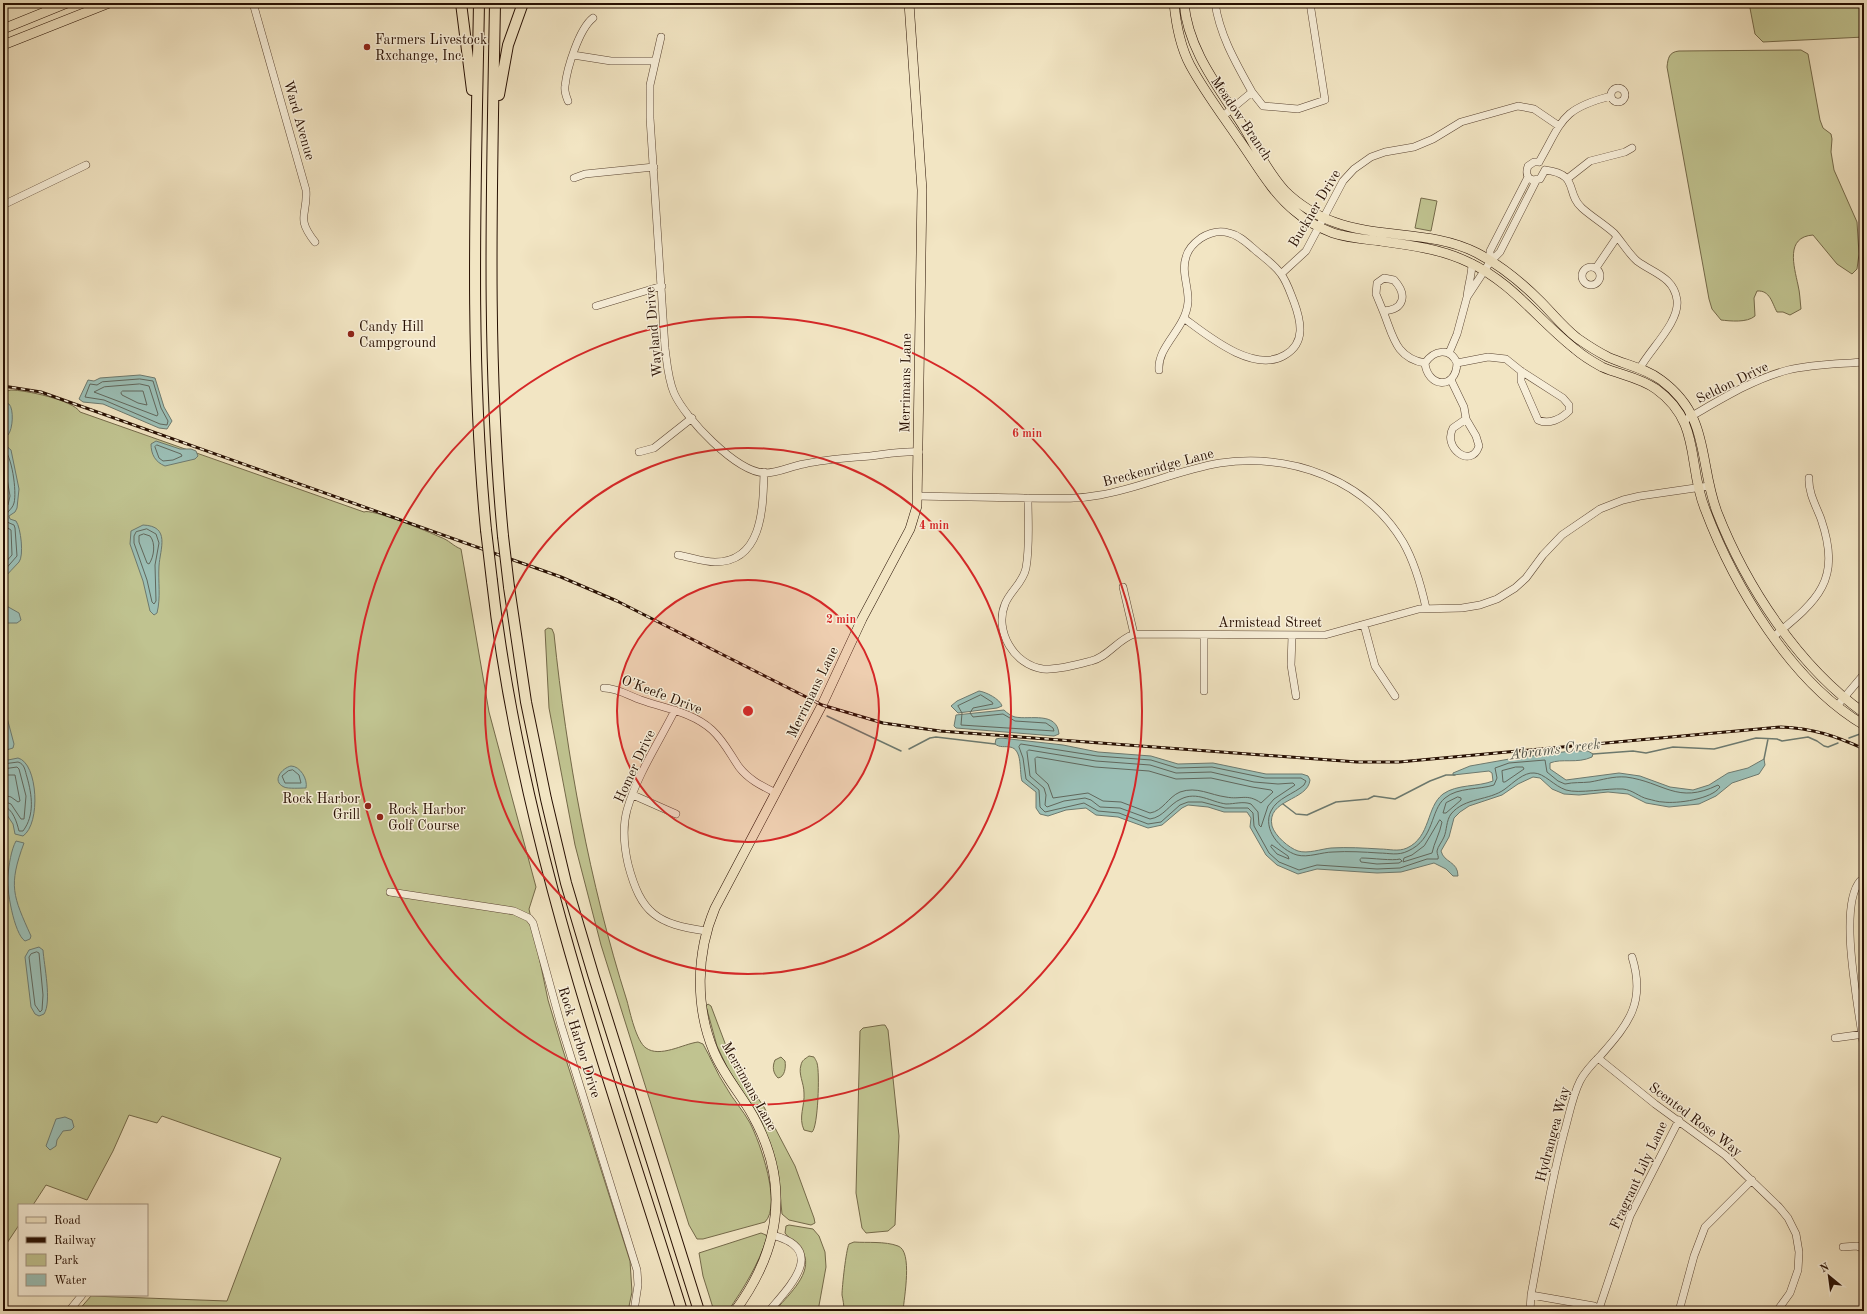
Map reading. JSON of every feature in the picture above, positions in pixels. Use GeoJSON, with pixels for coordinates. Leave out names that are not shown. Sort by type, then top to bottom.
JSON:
{"type":"FeatureCollection","features":[{"type":"Feature","properties":{"kind":"highway"},"geometry":{"type":"LineString","coordinates":[[461,3],[472,88],[476,179]]}},
{"type":"Feature","properties":{"kind":"highway"},"geometry":{"type":"LineString","coordinates":[[479,3],[474,277],[475,370],[486,530],[492,581],[513,719],[536,826],[576,975],[682,1311]]}},
{"type":"Feature","properties":{"kind":"highway"},"geometry":{"type":"LineString","coordinates":[[495,3],[491,352],[497,466],[503,536],[526,702],[546,799],[566,883],[593,974],[699,1311]]}},
{"type":"Feature","properties":{"kind":"highway"},"geometry":{"type":"LineString","coordinates":[[492,183],[500,82],[508,45],[523,3]]}},
{"type":"Feature","properties":{"kind":"main road"},"geometry":{"type":"LineString","coordinates":[[3,29],[46,7],[67,3]]}},
{"type":"Feature","properties":{"kind":"main road"},"geometry":{"type":"LineString","coordinates":[[3,45],[110,3]]}},
{"type":"Feature","properties":{"kind":"main road","name":"Merrimans Lane"},"geometry":{"type":"LineString","coordinates":[[735,1311],[758,1275],[772,1235],[775,1190],[768,1150],[753,1116],[718,1061],[703,1018],[701,973],[706,931],[715,908],[776,794],[836,675],[862,619],[910,529],[918,496],[922,190],[909,3]]}},
{"type":"Feature","properties":{"kind":"main road","name":"Meadow Branch"},"geometry":{"type":"LineString","coordinates":[[1174,3],[1175,17],[1182,44],[1190,64],[1223,116],[1274,190],[1296,212],[1320,227],[1347,236],[1443,252],[1472,263],[1502,281],[1513,290],[1576,350],[1604,368],[1639,379],[1657,390],[1673,405],[1684,421],[1691,442],[1698,487],[1704,508],[1738,581],[1773,637],[1806,676],[1837,706],[1864,725]]}},
{"type":"Feature","properties":{"kind":"main road","name":"Meadow Branch"},"geometry":{"type":"LineString","coordinates":[[1184,3],[1190,36],[1200,59],[1286,192],[1303,206],[1324,218],[1348,226],[1450,243],[1478,254],[1520,282],[1576,337],[1605,356],[1640,368],[1659,378],[1671,388],[1692,416],[1702,444],[1709,486],[1718,516],[1747,576],[1782,630],[1809,664],[1844,698],[1864,713]]}},
{"type":"Feature","properties":{"kind":"main road"},"geometry":{"type":"LineString","coordinates":[[37,31],[47,21],[49,16],[46,7]]}},
{"type":"Feature","properties":{"kind":"street","name":"Ward Avenue"},"geometry":{"type":"LineString","coordinates":[[253,3],[306,190],[303,216],[304,223],[315,242]]}},
{"type":"Feature","properties":{"kind":"street"},"geometry":{"type":"LineString","coordinates":[[1215,3],[1218,22],[1228,49],[1252,92],[1263,106],[1298,109],[1325,100],[1310,3]]}},
{"type":"Feature","properties":{"kind":"street"},"geometry":{"type":"LineString","coordinates":[[568,101],[565,86],[573,55],[582,30],[594,18]]}},
{"type":"Feature","properties":{"kind":"street","name":"Wayland Drive"},"geometry":{"type":"LineString","coordinates":[[661,37],[655,61],[650,98],[665,348],[671,385],[678,400],[708,436],[728,455],[744,466],[764,472],[775,472],[804,464],[839,458],[907,451],[919,452]]}},
{"type":"Feature","properties":{"kind":"street"},"geometry":{"type":"LineString","coordinates":[[573,55],[611,61],[655,61]]}},
{"type":"Feature","properties":{"kind":"street"},"geometry":{"type":"LineString","coordinates":[[1223,116],[1252,92]]}},
{"type":"Feature","properties":{"kind":"street"},"geometry":{"type":"LineString","coordinates":[[1539,162],[1558,126],[1576,108],[1585,103],[1611,96]]}},
{"type":"Feature","properties":{"kind":"street","name":"Buckner Drive"},"geometry":{"type":"LineString","coordinates":[[1281,274],[1306,251],[1320,227],[1333,197],[1349,174],[1364,161],[1380,154],[1414,148],[1433,139],[1461,122],[1518,106],[1534,109],[1558,126]]}},
{"type":"Feature","properties":{"kind":"street"},"geometry":{"type":"LineString","coordinates":[[1567,179],[1590,161],[1625,152],[1632,148]]}},
{"type":"Feature","properties":{"kind":"street"},"geometry":{"type":"LineString","coordinates":[[1490,262],[1490,251],[1528,177],[1526,173],[1528,166],[1534,162],[1539,162]]}},
{"type":"Feature","properties":{"kind":"street"},"geometry":{"type":"LineString","coordinates":[[1539,162],[1545,170],[1558,173],[1567,179],[1571,184],[1579,205],[1617,237],[1638,261],[1668,280],[1676,295],[1677,302],[1672,322],[1640,368]]}},
{"type":"Feature","properties":{"kind":"street"},"geometry":{"type":"LineString","coordinates":[[3,205],[86,165]]}},
{"type":"Feature","properties":{"kind":"street"},"geometry":{"type":"LineString","coordinates":[[574,178],[585,174],[654,167]]}},
{"type":"Feature","properties":{"kind":"street"},"geometry":{"type":"LineString","coordinates":[[1467,297],[1490,262],[1500,252],[1536,180],[1543,177],[1545,170]]}},
{"type":"Feature","properties":{"kind":"street"},"geometry":{"type":"LineString","coordinates":[[1528,177],[1536,180]]}},
{"type":"Feature","properties":{"kind":"street"},"geometry":{"type":"LineString","coordinates":[[1159,370],[1161,355],[1184,319],[1188,297],[1184,261],[1192,245],[1204,236],[1218,232],[1235,235],[1281,274],[1289,288],[1301,327],[1299,339],[1296,344],[1281,357],[1262,360],[1242,355],[1221,344],[1184,319]]}},
{"type":"Feature","properties":{"kind":"street"},"geometry":{"type":"LineString","coordinates":[[1596,268],[1617,237]]}},
{"type":"Feature","properties":{"kind":"street"},"geometry":{"type":"LineString","coordinates":[[1448,353],[1457,334],[1467,297],[1468,284],[1472,272],[1472,263]]}},
{"type":"Feature","properties":{"kind":"street"},"geometry":{"type":"LineString","coordinates":[[1383,311],[1395,310],[1401,305],[1402,300],[1401,291],[1397,283],[1387,278],[1380,280],[1375,288],[1383,311],[1397,345],[1404,355],[1414,361],[1425,363]]}},
{"type":"Feature","properties":{"kind":"street"},"geometry":{"type":"LineString","coordinates":[[596,306],[662,286]]}},
{"type":"Feature","properties":{"kind":"street"},"geometry":{"type":"LineString","coordinates":[[1425,363],[1430,356],[1436,353],[1448,353],[1457,363]]}},
{"type":"Feature","properties":{"kind":"street"},"geometry":{"type":"LineString","coordinates":[[1457,363],[1488,357],[1506,359],[1521,371],[1563,398],[1569,405],[1569,411],[1554,420],[1544,422],[1538,420],[1521,381],[1521,371]]}},
{"type":"Feature","properties":{"kind":"street","name":"Seldon Drive"},"geometry":{"type":"LineString","coordinates":[[1684,421],[1743,387],[1775,374],[1804,367],[1864,362]]}},
{"type":"Feature","properties":{"kind":"street"},"geometry":{"type":"LineString","coordinates":[[1425,363],[1428,373],[1434,380],[1440,382],[1451,380],[1455,375],[1457,363]]}},
{"type":"Feature","properties":{"kind":"street"},"geometry":{"type":"LineString","coordinates":[[1451,380],[1464,407],[1466,420],[1476,436],[1479,446],[1474,454],[1469,456],[1460,454],[1453,447],[1451,438],[1453,428],[1466,420]]}},
{"type":"Feature","properties":{"kind":"street"},"geometry":{"type":"LineString","coordinates":[[639,452],[654,448],[692,418]]}},
{"type":"Feature","properties":{"kind":"street","name":"Breckenridge Lane"},"geometry":{"type":"LineString","coordinates":[[918,496],[1064,499],[1100,495],[1185,471],[1220,463],[1265,461],[1301,467],[1317,471],[1346,486],[1380,512],[1406,548],[1418,575],[1426,608]]}},
{"type":"Feature","properties":{"kind":"street"},"geometry":{"type":"LineString","coordinates":[[678,555],[708,562],[721,562],[736,556],[748,546],[757,533],[760,523],[764,472]]}},
{"type":"Feature","properties":{"kind":"street"},"geometry":{"type":"LineString","coordinates":[[1773,637],[1814,601],[1827,576],[1829,563],[1828,541],[1810,490],[1809,478]]}},
{"type":"Feature","properties":{"kind":"street","name":"Armistead Street"},"geometry":{"type":"LineString","coordinates":[[1134,634],[1324,635],[1426,608],[1471,607],[1497,599],[1515,588],[1526,578],[1543,555],[1562,535],[1600,509],[1617,502],[1640,496],[1709,486]]}},
{"type":"Feature","properties":{"kind":"street"},"geometry":{"type":"LineString","coordinates":[[1028,498],[1026,568],[1022,579],[1005,604],[1002,616],[1004,635],[1012,650],[1019,658],[1028,664],[1039,668],[1056,668],[1096,660],[1105,654],[1121,641],[1134,634],[1123,587]]}},
{"type":"Feature","properties":{"kind":"street"},"geometry":{"type":"LineString","coordinates":[[1364,625],[1375,666],[1395,696]]}},
{"type":"Feature","properties":{"kind":"street"},"geometry":{"type":"LineString","coordinates":[[1204,635],[1204,692]]}},
{"type":"Feature","properties":{"kind":"street"},"geometry":{"type":"LineString","coordinates":[[1292,636],[1291,665],[1296,696]]}},
{"type":"Feature","properties":{"kind":"street"},"geometry":{"type":"LineString","coordinates":[[1837,706],[1864,674]]}},
{"type":"Feature","properties":{"kind":"street","name":"O'Keefe Drive"},"geometry":{"type":"LineString","coordinates":[[604,688],[616,690],[697,719],[711,729],[728,748],[744,772],[759,784],[776,794]]}},
{"type":"Feature","properties":{"kind":"street","name":"Homer Drive"},"geometry":{"type":"LineString","coordinates":[[675,710],[633,795],[624,823],[624,845],[633,882],[640,898],[650,912],[666,922],[686,928],[706,931]]}},
{"type":"Feature","properties":{"kind":"street"},"geometry":{"type":"LineString","coordinates":[[633,795],[676,814]]}},
{"type":"Feature","properties":{"kind":"street"},"geometry":{"type":"LineString","coordinates":[[1860,881],[1854,891],[1852,899],[1850,935],[1864,1050]]}},
{"type":"Feature","properties":{"kind":"street","name":"Rock Harbor Drive"},"geometry":{"type":"LineString","coordinates":[[390,892],[514,911],[529,918],[533,923],[561,1025],[637,1270],[638,1285],[634,1311]]}},
{"type":"Feature","properties":{"kind":"street","name":"Hydrangea Way"},"geometry":{"type":"LineString","coordinates":[[1530,1311],[1531,1294],[1554,1172],[1574,1097],[1587,1070],[1628,1023],[1634,1008],[1637,987],[1636,971],[1632,957]]}},
{"type":"Feature","properties":{"kind":"street"},"geometry":{"type":"LineString","coordinates":[[1835,1038],[1863,1034]]}},
{"type":"Feature","properties":{"kind":"street","name":"Scented Rose Way"},"geometry":{"type":"LineString","coordinates":[[1598,1058],[1631,1086],[1725,1155],[1752,1180],[1788,1218],[1796,1234],[1799,1252],[1798,1270],[1790,1293],[1777,1311]]}},
{"type":"Feature","properties":{"kind":"street","name":"Fragrant Lily Lane"},"geometry":{"type":"LineString","coordinates":[[1601,1310],[1630,1216],[1679,1120]]}},
{"type":"Feature","properties":{"kind":"street"},"geometry":{"type":"LineString","coordinates":[[1679,1311],[1694,1256],[1705,1227],[1752,1180]]}},
{"type":"Feature","properties":{"kind":"street"},"geometry":{"type":"LineString","coordinates":[[769,1311],[794,1282],[802,1265],[799,1252],[792,1244],[772,1235]]}},
{"type":"Feature","properties":{"kind":"street"},"geometry":{"type":"LineString","coordinates":[[1843,1247],[1857,1246],[1864,1249]]}},
{"type":"Feature","properties":{"kind":"street"},"geometry":{"type":"LineString","coordinates":[[1531,1294],[1594,1306],[1601,1310]]}},
{"type":"Feature","properties":{"kind":"street"},"geometry":{"type":"LineString","coordinates":[[69,1311],[81,1296]]}},
{"type":"Feature","properties":{"kind":"green space"},"geometry":{"type":"Polygon","coordinates":[[[1749,3],[1864,3],[1864,37],[1763,42],[1755,34],[1749,3]]]}},
{"type":"Feature","properties":{"kind":"green space"},"geometry":{"type":"Polygon","coordinates":[[[1801,50],[1808,54],[1820,120],[1823,128],[1831,134],[1831,152],[1834,170],[1857,222],[1859,254],[1857,269],[1852,274],[1837,264],[1813,235],[1804,237],[1798,241],[1794,254],[1801,309],[1790,315],[1783,312],[1777,312],[1768,295],[1761,291],[1757,291],[1754,298],[1755,316],[1743,321],[1721,320],[1712,309],[1709,299],[1667,67],[1669,58],[1671,54],[1679,51],[1801,50]]]}},
{"type":"Feature","properties":{"kind":"green space"},"geometry":{"type":"Polygon","coordinates":[[[1421,198],[1437,201],[1431,231],[1415,228],[1421,198]]]}},
{"type":"Feature","properties":{"kind":"green space"},"geometry":{"type":"Polygon","coordinates":[[[11,390],[48,396],[76,408],[80,412],[364,512],[377,514],[400,521],[443,538],[461,549],[489,712],[536,887],[529,909],[548,1000],[630,1261],[632,1292],[628,1311],[78,1311],[91,1296],[227,1301],[281,1158],[162,1116],[157,1123],[129,1115],[113,1151],[87,1200],[46,1185],[34,1204],[18,1204],[18,1226],[3,1249],[3,392],[11,390]]]}},
{"type":"Feature","properties":{"kind":"green space"},"geometry":{"type":"Polygon","coordinates":[[[548,628],[552,629],[554,634],[559,680],[581,819],[601,910],[636,1033],[646,1048],[658,1052],[672,1050],[692,1043],[698,1042],[703,1044],[723,1082],[750,1123],[764,1158],[768,1173],[771,1202],[770,1214],[765,1222],[703,1239],[697,1239],[689,1225],[601,945],[575,845],[549,708],[545,630],[548,628]]]}},
{"type":"Feature","properties":{"kind":"green space"},"geometry":{"type":"Polygon","coordinates":[[[708,1004],[711,1006],[731,1059],[764,1107],[795,1166],[814,1218],[815,1223],[811,1225],[789,1220],[782,1214],[778,1173],[772,1149],[761,1120],[728,1069],[717,1046],[706,1006],[708,1004]]]}},
{"type":"Feature","properties":{"kind":"green space"},"geometry":{"type":"Polygon","coordinates":[[[885,1025],[888,1030],[899,1136],[895,1225],[888,1231],[866,1233],[862,1228],[856,1193],[860,1031],[863,1028],[885,1025]]]}},
{"type":"Feature","properties":{"kind":"green space"},"geometry":{"type":"Polygon","coordinates":[[[809,1056],[814,1057],[818,1068],[817,1111],[816,1121],[812,1132],[804,1130],[802,1125],[804,1093],[800,1068],[801,1063],[809,1056]]]}},
{"type":"Feature","properties":{"kind":"green space"},"geometry":{"type":"Polygon","coordinates":[[[781,1057],[785,1061],[785,1069],[784,1074],[778,1078],[773,1067],[775,1060],[781,1057]]]}},
{"type":"Feature","properties":{"kind":"green space"},"geometry":{"type":"Polygon","coordinates":[[[789,1225],[813,1229],[819,1236],[825,1252],[826,1267],[818,1311],[775,1311],[801,1279],[806,1264],[804,1253],[785,1233],[786,1226],[789,1225]]]}},
{"type":"Feature","properties":{"kind":"green space"},"geometry":{"type":"Polygon","coordinates":[[[761,1233],[766,1235],[767,1238],[755,1267],[745,1285],[728,1311],[714,1311],[703,1276],[699,1253],[761,1233]]]}},
{"type":"Feature","properties":{"kind":"green space"},"geometry":{"type":"Polygon","coordinates":[[[854,1242],[887,1243],[898,1246],[903,1250],[906,1265],[906,1286],[903,1311],[844,1311],[842,1295],[845,1261],[849,1244],[854,1242]]]}},
{"type":"Feature","properties":{"kind":"water"},"geometry":{"type":"Polygon","coordinates":[[[140,375],[155,378],[164,407],[172,421],[167,429],[159,428],[103,404],[83,402],[79,399],[88,380],[94,381],[100,378],[140,375]]]}},
{"type":"Feature","properties":{"kind":"water"},"geometry":{"type":"Polygon","coordinates":[[[3,402],[9,404],[11,407],[12,419],[10,432],[8,435],[3,437],[3,402]]]}},
{"type":"Feature","properties":{"kind":"water"},"geometry":{"type":"Polygon","coordinates":[[[156,441],[180,449],[191,449],[196,451],[198,456],[195,459],[165,466],[156,460],[153,454],[151,444],[156,441]]]}},
{"type":"Feature","properties":{"kind":"water"},"geometry":{"type":"Polygon","coordinates":[[[3,443],[11,450],[19,489],[17,508],[15,512],[9,516],[10,519],[16,521],[18,525],[22,548],[21,559],[3,579],[3,443]]]}},
{"type":"Feature","properties":{"kind":"water"},"geometry":{"type":"Polygon","coordinates":[[[143,525],[152,526],[157,529],[161,534],[162,540],[159,566],[159,601],[157,613],[154,615],[150,611],[143,581],[130,544],[131,531],[143,525]]]}},
{"type":"Feature","properties":{"kind":"water"},"geometry":{"type":"Polygon","coordinates":[[[3,604],[19,613],[21,620],[17,623],[3,623],[3,604]]]}},
{"type":"Feature","properties":{"kind":"water"},"geometry":{"type":"Polygon","coordinates":[[[979,691],[992,696],[1001,703],[1002,706],[958,713],[951,706],[957,701],[979,691]]]}},
{"type":"Feature","properties":{"kind":"water"},"geometry":{"type":"Polygon","coordinates":[[[3,707],[14,744],[13,748],[3,751],[3,707]]]}},
{"type":"Feature","properties":{"kind":"water"},"geometry":{"type":"Polygon","coordinates":[[[1004,710],[1015,717],[1048,719],[1057,727],[1059,734],[1054,736],[956,728],[954,726],[956,715],[1004,710]]]}},
{"type":"Feature","properties":{"kind":"water"},"geometry":{"type":"Polygon","coordinates":[[[1001,738],[1063,745],[1098,752],[1151,756],[1178,764],[1213,763],[1266,774],[1302,774],[1308,776],[1310,780],[1308,787],[1275,810],[1272,817],[1272,826],[1279,838],[1294,849],[1302,852],[1331,848],[1397,850],[1407,848],[1415,843],[1420,837],[1434,806],[1443,794],[1461,787],[1493,781],[1492,773],[1489,771],[1453,775],[1453,773],[1470,766],[1515,758],[1571,751],[1588,751],[1593,754],[1592,757],[1581,760],[1550,763],[1550,769],[1566,780],[1619,773],[1640,776],[1670,787],[1693,790],[1709,785],[1728,773],[1748,768],[1764,759],[1765,765],[1759,774],[1732,783],[1716,796],[1699,804],[1669,807],[1646,803],[1628,794],[1608,792],[1579,795],[1564,794],[1552,789],[1540,778],[1533,777],[1518,784],[1502,795],[1469,806],[1454,818],[1449,837],[1441,851],[1445,858],[1456,867],[1458,876],[1453,876],[1446,869],[1434,863],[1401,872],[1377,873],[1317,869],[1298,874],[1277,865],[1266,855],[1250,827],[1251,818],[1247,812],[1224,812],[1208,807],[1188,805],[1182,808],[1162,825],[1148,828],[1118,817],[1096,815],[1086,808],[1066,810],[1048,816],[1040,814],[1036,808],[1036,792],[1022,781],[1020,761],[1017,752],[1010,747],[995,744],[996,739],[1001,738]]]}},
{"type":"Feature","properties":{"kind":"water"},"geometry":{"type":"Polygon","coordinates":[[[18,758],[25,762],[30,771],[35,794],[33,819],[29,829],[23,836],[15,834],[13,824],[3,809],[3,761],[18,758]]]}},
{"type":"Feature","properties":{"kind":"water"},"geometry":{"type":"Polygon","coordinates":[[[291,766],[297,768],[303,774],[306,781],[306,788],[288,788],[280,784],[278,781],[279,775],[284,769],[291,766]]]}},
{"type":"Feature","properties":{"kind":"water"},"geometry":{"type":"Polygon","coordinates":[[[16,841],[24,843],[14,881],[20,911],[31,936],[30,939],[25,941],[17,930],[8,890],[10,862],[16,841]]]}},
{"type":"Feature","properties":{"kind":"water"},"geometry":{"type":"Polygon","coordinates":[[[39,947],[43,950],[47,983],[47,1001],[44,1014],[39,1016],[35,1014],[31,1007],[25,957],[29,950],[39,947]]]}},
{"type":"Feature","properties":{"kind":"water"},"geometry":{"type":"Polygon","coordinates":[[[65,1117],[72,1120],[74,1127],[71,1130],[63,1131],[57,1140],[56,1146],[50,1150],[46,1146],[56,1119],[65,1117]]]}},
{"type":"Feature","properties":{"kind":"waterway","name":"Abrams Creek"},"geometry":{"type":"LineString","coordinates":[[827,716],[901,751]]}},
{"type":"Feature","properties":{"kind":"waterway","name":"Abrams Creek"},"geometry":{"type":"LineString","coordinates":[[1849,738],[1860,734]]}},
{"type":"Feature","properties":{"kind":"waterway","name":"Abrams Creek"},"geometry":{"type":"LineString","coordinates":[[909,749],[930,738],[936,737],[995,744]]}},
{"type":"Feature","properties":{"kind":"waterway","name":"Abrams Creek"},"geometry":{"type":"LineString","coordinates":[[1593,754],[1633,751],[1646,753],[1673,747],[1714,749],[1756,738],[1777,739],[1782,741],[1808,737],[1828,747],[1838,743]]}},
{"type":"Feature","properties":{"kind":"waterway"},"geometry":{"type":"LineString","coordinates":[[1764,759],[1768,739]]}},
{"type":"Feature","properties":{"kind":"waterway","name":"Abrams Creek"},"geometry":{"type":"LineString","coordinates":[[1283,804],[1296,814],[1307,815],[1336,802],[1368,799],[1374,796],[1395,799],[1430,781],[1446,775],[1455,775]]}},
{"type":"Feature","properties":{"kind":"railway"},"geometry":{"type":"LineString","coordinates":[[3,386],[41,392],[561,577],[617,601],[822,705],[883,723],[940,731],[1357,762],[1399,762],[1781,727],[1814,731],[1844,740],[1864,749]]}},
{"type":"Feature","properties":{"kind":"place","name":"Farmers Livestock Rxchange, Inc."},"geometry":{"type":"Point","coordinates":[367,47]}},
{"type":"Feature","properties":{"kind":"place","name":"Candy Hill Campground"},"geometry":{"type":"Point","coordinates":[351,334]}},
{"type":"Feature","properties":{"kind":"place","name":"Rock Harbor Grill"},"geometry":{"type":"Point","coordinates":[368,806]}},
{"type":"Feature","properties":{"kind":"place","name":"Rock Harbor Golf Course"},"geometry":{"type":"Point","coordinates":[380,817]}}]}
